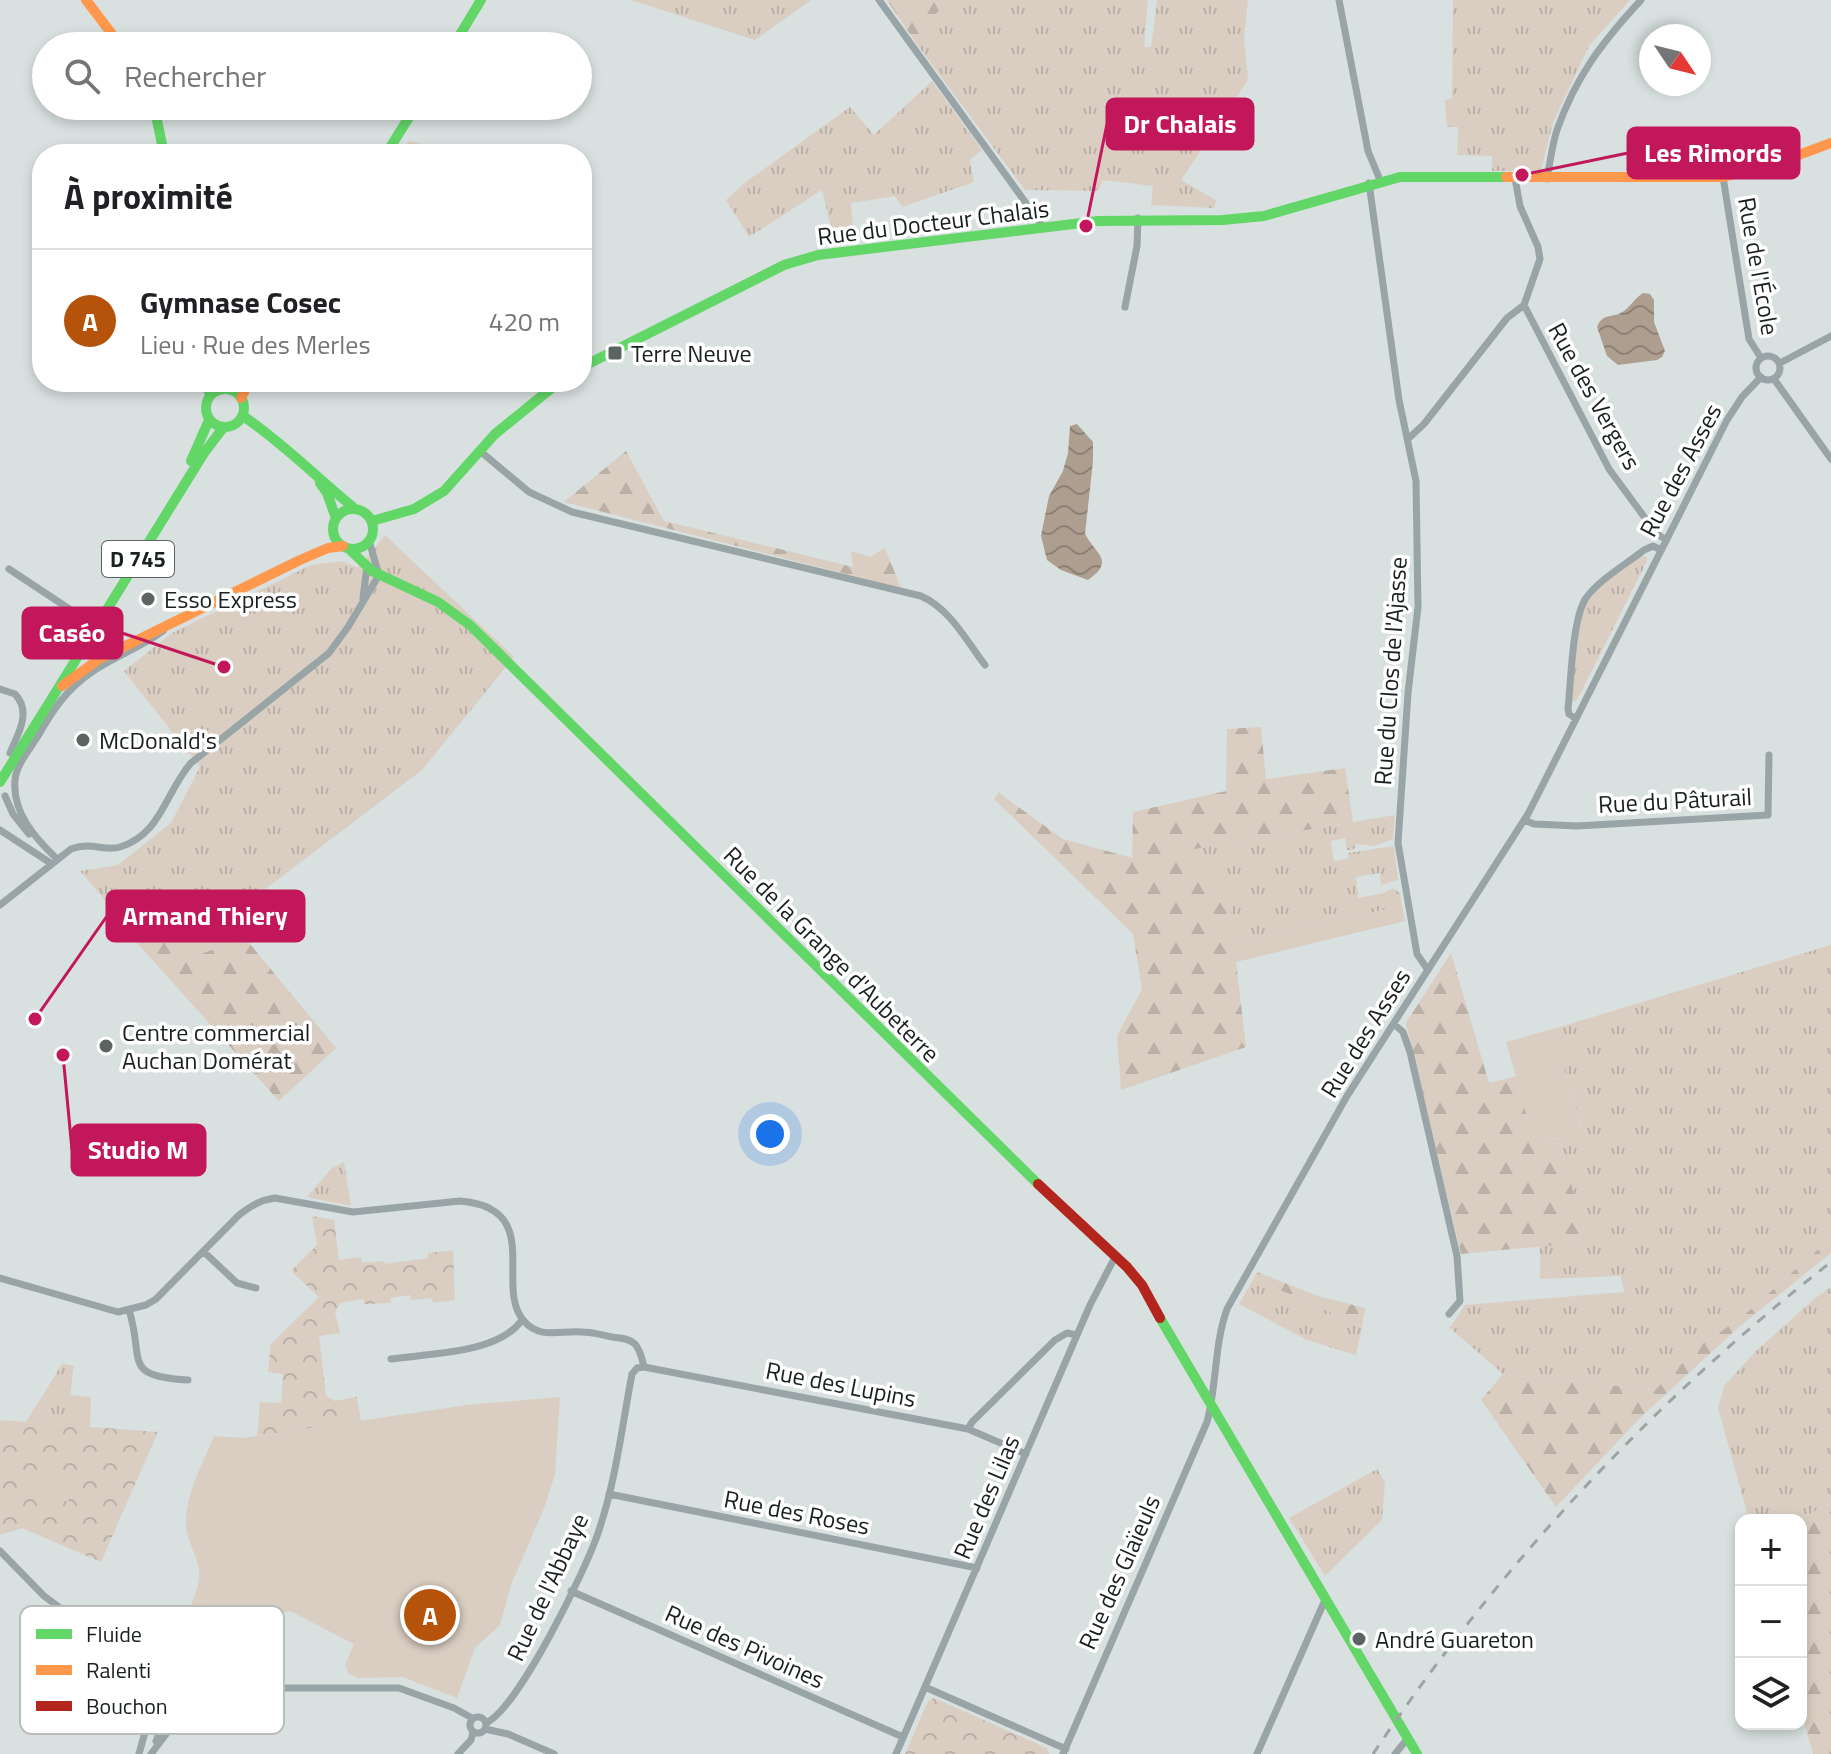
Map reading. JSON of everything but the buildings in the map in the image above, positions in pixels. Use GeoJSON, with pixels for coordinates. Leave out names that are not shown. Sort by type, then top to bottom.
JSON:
{"type":"FeatureCollection","features":[{"type":"Feature","properties":{"kind":"main road"},"geometry":{"type":"LineString","coordinates":[[86,0],[110,32]]}},
{"type":"Feature","properties":{"kind":"main road"},"geometry":{"type":"LineString","coordinates":[[462,32],[481,0]]}},
{"type":"Feature","properties":{"kind":"main road"},"geometry":{"type":"LineString","coordinates":[[157,120],[162,144]]}},
{"type":"Feature","properties":{"kind":"main road"},"geometry":{"type":"LineString","coordinates":[[392,144],[407,120]]}},
{"type":"Feature","properties":{"kind":"main road","name":"Rue du Docteur Chalais"},"geometry":{"type":"LineString","coordinates":[[592,362],[784,265],[818,255],[1138,218],[1228,219],[1265,215],[1299,207],[1374,181],[1400,177],[1723,177],[1777,163],[1831,143]]}},
{"type":"Feature","properties":{"kind":"main road"},"geometry":{"type":"LineString","coordinates":[[216,392],[211,395],[205,410],[209,420],[223,428],[235,425],[243,416],[243,403],[237,392]]}},
{"type":"Feature","properties":{"kind":"main road"},"geometry":{"type":"LineString","coordinates":[[241,398],[244,392]]}},
{"type":"Feature","properties":{"kind":"main road"},"geometry":{"type":"LineString","coordinates":[[372,521],[413,509],[434,499],[451,486],[480,451],[516,416],[546,392]]}},
{"type":"Feature","properties":{"kind":"main road"},"geometry":{"type":"LineString","coordinates":[[55,692],[99,659],[300,560],[328,548],[359,548],[369,541],[373,532],[367,513],[354,508],[277,439],[243,416]]}},
{"type":"Feature","properties":{"kind":"main road","name":"D 745"},"geometry":{"type":"LineString","coordinates":[[0,782],[196,452],[209,420]]}},
{"type":"Feature","properties":{"kind":"main road","name":"D 745"},"geometry":{"type":"LineString","coordinates":[[0,769],[223,428]]}},
{"type":"Feature","properties":{"kind":"main road"},"geometry":{"type":"LineString","coordinates":[[317,478],[327,493],[336,518],[335,536],[345,547]]}},
{"type":"Feature","properties":{"kind":"main road"},"geometry":{"type":"LineString","coordinates":[[336,518],[354,508]]}},
{"type":"Feature","properties":{"kind":"main road","name":"Rue de la Grange d'Aubeterre"},"geometry":{"type":"LineString","coordinates":[[345,547],[379,575],[438,602],[470,625],[1115,1257],[1142,1285],[1211,1406]]}},
{"type":"Feature","properties":{"kind":"main road"},"geometry":{"type":"LineString","coordinates":[[1211,1406],[1417,1754]]}},
{"type":"Feature","properties":{"kind":"street"},"geometry":{"type":"LineString","coordinates":[[879,0],[1044,228]]}},
{"type":"Feature","properties":{"kind":"street","name":"Rue du Clos de l'Ajasse"},"geometry":{"type":"LineString","coordinates":[[1339,0],[1374,181],[1399,400],[1416,481],[1419,596],[1408,693],[1398,843],[1417,954],[1428,970]]}},
{"type":"Feature","properties":{"kind":"street"},"geometry":{"type":"LineString","coordinates":[[1547,179],[1556,131],[1587,65],[1641,0]]}},
{"type":"Feature","properties":{"kind":"street","name":"Rue de l'École"},"geometry":{"type":"LineString","coordinates":[[1723,177],[1749,339],[1761,358]]}},
{"type":"Feature","properties":{"kind":"street"},"geometry":{"type":"LineString","coordinates":[[1409,438],[1422,427],[1499,327],[1524,305],[1540,259],[1520,206],[1515,178]]}},
{"type":"Feature","properties":{"kind":"street"},"geometry":{"type":"LineString","coordinates":[[1125,307],[1137,246],[1138,218]]}},
{"type":"Feature","properties":{"kind":"street","name":"Rue des Vergers"},"geometry":{"type":"LineString","coordinates":[[1524,305],[1609,469],[1656,533],[1666,540]]}},
{"type":"Feature","properties":{"kind":"street"},"geometry":{"type":"LineString","coordinates":[[1780,363],[1825,342],[1831,336]]}},
{"type":"Feature","properties":{"kind":"street"},"geometry":{"type":"LineString","coordinates":[[1774,379],[1781,370],[1780,363],[1771,356],[1761,358],[1756,367],[1761,377],[1774,379],[1831,459]]}},
{"type":"Feature","properties":{"kind":"street","name":"Rue des Asses"},"geometry":{"type":"LineString","coordinates":[[1211,1406],[1221,1325],[1227,1309],[1347,1096],[1524,820],[1734,408],[1761,377]]}},
{"type":"Feature","properties":{"kind":"street"},"geometry":{"type":"LineString","coordinates":[[480,451],[529,492],[572,512],[936,602],[985,665]]}},
{"type":"Feature","properties":{"kind":"street"},"geometry":{"type":"LineString","coordinates":[[0,905],[71,849],[83,844],[120,847],[141,836],[157,821],[179,777],[191,763],[329,653],[379,575],[369,541]]}},
{"type":"Feature","properties":{"kind":"street"},"geometry":{"type":"LineString","coordinates":[[1576,719],[1568,709],[1576,632],[1583,604],[1597,587],[1644,550],[1653,546],[1661,550]]}},
{"type":"Feature","properties":{"kind":"street"},"geometry":{"type":"LineString","coordinates":[[362,600],[367,566]]}},
{"type":"Feature","properties":{"kind":"street"},"geometry":{"type":"LineString","coordinates":[[9,569],[93,624]]}},
{"type":"Feature","properties":{"kind":"street"},"geometry":{"type":"LineString","coordinates":[[54,862],[24,819],[15,780],[18,770],[64,697],[87,676],[147,643],[177,621]]}},
{"type":"Feature","properties":{"kind":"street"},"geometry":{"type":"LineString","coordinates":[[0,689],[15,694],[24,710],[22,725],[10,753]]}},
{"type":"Feature","properties":{"kind":"street","name":"Rue du Pâturail"},"geometry":{"type":"LineString","coordinates":[[1524,820],[1534,824],[1577,826],[1768,815],[1769,755]]}},
{"type":"Feature","properties":{"kind":"street"},"geometry":{"type":"LineString","coordinates":[[5,796],[21,826],[35,837]]}},
{"type":"Feature","properties":{"kind":"street"},"geometry":{"type":"LineString","coordinates":[[0,830],[54,862]]}},
{"type":"Feature","properties":{"kind":"street"},"geometry":{"type":"LineString","coordinates":[[1394,1024],[1403,1032],[1410,1052],[1457,1256],[1460,1301],[1449,1314]]}},
{"type":"Feature","properties":{"kind":"street"},"geometry":{"type":"LineString","coordinates":[[0,1278],[118,1312],[156,1299],[239,1215],[264,1200],[275,1198],[353,1212],[474,1202],[498,1214],[506,1224],[512,1241],[517,1310],[522,1320],[530,1327],[551,1334],[581,1331],[629,1340],[640,1351],[644,1367]]}},
{"type":"Feature","properties":{"kind":"street"},"geometry":{"type":"LineString","coordinates":[[204,1252],[237,1283],[256,1288]]}},
{"type":"Feature","properties":{"kind":"street","name":"Rue des Lilas"},"geometry":{"type":"LineString","coordinates":[[896,1754],[1077,1335],[1115,1257]]}},
{"type":"Feature","properties":{"kind":"street"},"geometry":{"type":"LineString","coordinates":[[129,1310],[136,1354],[142,1369],[158,1378],[188,1380]]}},
{"type":"Feature","properties":{"kind":"street"},"geometry":{"type":"LineString","coordinates":[[391,1359],[502,1340],[522,1320]]}},
{"type":"Feature","properties":{"kind":"street"},"geometry":{"type":"LineString","coordinates":[[968,1429],[1055,1340],[1067,1333],[1077,1335]]}},
{"type":"Feature","properties":{"kind":"street","name":"Rue des Lupins"},"geometry":{"type":"LineString","coordinates":[[644,1367],[968,1429],[1026,1454]]}},
{"type":"Feature","properties":{"kind":"street","name":"Rue de l'Abbaye"},"geometry":{"type":"LineString","coordinates":[[486,1726],[499,1715],[534,1666],[599,1533],[632,1374],[637,1368],[644,1367]]}},
{"type":"Feature","properties":{"kind":"street","name":"Rue des Glaïeuls"},"geometry":{"type":"LineString","coordinates":[[1064,1751],[1207,1422],[1211,1406]]}},
{"type":"Feature","properties":{"kind":"street","name":"Rue des Roses"},"geometry":{"type":"LineString","coordinates":[[609,1494],[977,1568]]}},
{"type":"Feature","properties":{"kind":"street"},"geometry":{"type":"LineString","coordinates":[[0,1551],[58,1606]]}},
{"type":"Feature","properties":{"kind":"street","name":"Rue des Pivoines"},"geometry":{"type":"LineString","coordinates":[[571,1591],[903,1737]]}},
{"type":"Feature","properties":{"kind":"street"},"geometry":{"type":"LineString","coordinates":[[1257,1754],[1325,1600]]}},
{"type":"Feature","properties":{"kind":"street"},"geometry":{"type":"LineString","coordinates":[[925,1687],[1064,1751]]}},
{"type":"Feature","properties":{"kind":"street"},"geometry":{"type":"LineString","coordinates":[[286,1688],[399,1688],[454,1708],[472,1718],[482,1717],[486,1726],[554,1754]]}},
{"type":"Feature","properties":{"kind":"street"},"geometry":{"type":"LineString","coordinates":[[458,1754],[471,1740],[472,1718]]}},
{"type":"Feature","properties":{"kind":"street"},"geometry":{"type":"LineString","coordinates":[[473,1732],[478,1734],[486,1726]]}},
{"type":"Feature","properties":{"kind":"street"},"geometry":{"type":"LineString","coordinates":[[139,1754],[144,1734]]}},
{"type":"Feature","properties":{"kind":"street"},"geometry":{"type":"LineString","coordinates":[[151,1754],[159,1734]]}},
{"type":"Feature","properties":{"kind":"street"},"geometry":{"type":"LineString","coordinates":[[151,1754],[166,1734]]}},
{"type":"Feature","properties":{"kind":"street"},"geometry":{"type":"LineString","coordinates":[[1395,1754],[1408,1738]]}},
{"type":"Feature","properties":{"kind":"green space"},"geometry":{"type":"Polygon","coordinates":[[[631,0],[811,0],[755,40],[631,0]]]}},
{"type":"Feature","properties":{"kind":"green space"},"geometry":{"type":"Polygon","coordinates":[[[887,0],[946,0],[916,43],[887,0]]]}},
{"type":"Feature","properties":{"kind":"green space"},"geometry":{"type":"Polygon","coordinates":[[[946,0],[1148,0],[1144,47],[1151,47],[1157,0],[1248,0],[1244,38],[1248,80],[1181,180],[1216,200],[1214,208],[1151,205],[1153,186],[1103,180],[1098,191],[1025,190],[916,43],[946,0]]]}},
{"type":"Feature","properties":{"kind":"green space"},"geometry":{"type":"Polygon","coordinates":[[[1453,0],[1630,0],[1589,46],[1553,122],[1542,167],[1538,171],[1492,171],[1492,156],[1457,155],[1458,127],[1447,127],[1445,100],[1452,99],[1453,0]]]}},
{"type":"Feature","properties":{"kind":"green space"},"geometry":{"type":"Polygon","coordinates":[[[932,81],[982,150],[970,160],[974,182],[902,207],[895,196],[851,203],[854,241],[835,244],[822,190],[749,237],[726,200],[746,182],[850,107],[874,135],[932,81]]]}},
{"type":"Feature","properties":{"kind":"green space"},"geometry":{"type":"Polygon","coordinates":[[[626,451],[664,521],[853,567],[851,551],[870,557],[885,548],[901,588],[564,502],[626,451]]]}},
{"type":"Feature","properties":{"kind":"green space"},"geometry":{"type":"Polygon","coordinates":[[[385,535],[514,657],[422,770],[230,916],[245,938],[198,955],[133,898],[132,913],[121,925],[115,911],[80,871],[118,865],[171,823],[200,767],[124,671],[172,633],[311,565],[343,561],[358,568],[385,535]]]}},
{"type":"Feature","properties":{"kind":"green space"},"geometry":{"type":"Polygon","coordinates":[[[1640,556],[1647,557],[1647,561],[1580,694],[1576,701],[1572,701],[1576,649],[1584,610],[1599,589],[1640,556]]]}},
{"type":"Feature","properties":{"kind":"green space"},"geometry":{"type":"Polygon","coordinates":[[[1261,727],[1266,779],[1345,768],[1353,822],[1183,851],[1228,893],[1246,1047],[1121,1090],[1117,1036],[1142,989],[1133,934],[994,799],[999,793],[1063,839],[1132,858],[1133,812],[1226,791],[1227,729],[1261,727]]]}},
{"type":"Feature","properties":{"kind":"green space"},"geometry":{"type":"Polygon","coordinates":[[[1395,815],[1393,839],[1374,846],[1357,844],[1353,850],[1347,850],[1345,838],[1331,841],[1334,861],[1348,859],[1348,853],[1394,846],[1398,880],[1381,885],[1380,873],[1356,877],[1358,898],[1384,893],[1392,888],[1400,893],[1402,906],[1233,942],[1228,893],[1182,851],[1395,815]]]}},
{"type":"Feature","properties":{"kind":"green space"},"geometry":{"type":"Polygon","coordinates":[[[132,895],[198,955],[245,938],[336,1048],[279,1101],[121,925],[132,913],[132,895]]]}},
{"type":"Feature","properties":{"kind":"green space"},"geometry":{"type":"Polygon","coordinates":[[[1402,906],[1405,921],[1236,962],[1233,942],[1402,906]]]}},
{"type":"Feature","properties":{"kind":"green space"},"geometry":{"type":"Polygon","coordinates":[[[1831,945],[1831,1238],[1741,1318],[1702,1344],[1655,1390],[1503,1374],[1450,1328],[1465,1305],[1624,1292],[1621,1276],[1540,1279],[1540,1246],[1588,1242],[1558,1138],[1582,1130],[1553,1029],[1831,945]]]}},
{"type":"Feature","properties":{"kind":"green space"},"geometry":{"type":"Polygon","coordinates":[[[1451,953],[1489,1083],[1516,1076],[1535,1144],[1558,1138],[1588,1242],[1461,1254],[1406,1023],[1451,953]]]}},
{"type":"Feature","properties":{"kind":"green space"},"geometry":{"type":"Polygon","coordinates":[[[1553,1029],[1582,1131],[1535,1144],[1506,1042],[1553,1029]]]}},
{"type":"Feature","properties":{"kind":"green space"},"geometry":{"type":"Polygon","coordinates":[[[344,1162],[351,1206],[307,1197],[331,1169],[344,1162]]]}},
{"type":"Feature","properties":{"kind":"green space"},"geometry":{"type":"Polygon","coordinates":[[[312,1216],[334,1220],[339,1260],[361,1257],[362,1263],[384,1261],[385,1264],[428,1258],[428,1253],[453,1250],[455,1300],[433,1303],[432,1298],[411,1300],[410,1295],[391,1298],[391,1303],[365,1304],[363,1299],[340,1303],[335,1312],[340,1333],[319,1336],[326,1396],[335,1401],[357,1397],[361,1421],[257,1436],[260,1402],[281,1403],[283,1374],[268,1372],[271,1344],[319,1297],[291,1271],[317,1245],[312,1216]]]}},
{"type":"Feature","properties":{"kind":"green space"},"geometry":{"type":"Polygon","coordinates":[[[1831,1238],[1831,1253],[1739,1327],[1641,1417],[1556,1507],[1481,1400],[1503,1374],[1655,1390],[1702,1344],[1741,1318],[1831,1238]]]}},
{"type":"Feature","properties":{"kind":"green space"},"geometry":{"type":"Polygon","coordinates":[[[1257,1272],[1318,1296],[1365,1308],[1362,1327],[1254,1278],[1257,1272]]]}},
{"type":"Feature","properties":{"kind":"green space"},"geometry":{"type":"Polygon","coordinates":[[[1254,1278],[1362,1327],[1356,1355],[1307,1340],[1239,1304],[1254,1278]]]}},
{"type":"Feature","properties":{"kind":"green space"},"geometry":{"type":"Polygon","coordinates":[[[1831,1287],[1831,1503],[1807,1515],[1747,1514],[1718,1408],[1724,1386],[1755,1352],[1831,1287]]]}},
{"type":"Feature","properties":{"kind":"green space"},"geometry":{"type":"Polygon","coordinates":[[[62,1364],[74,1366],[70,1395],[91,1397],[90,1427],[26,1422],[62,1364]]]}},
{"type":"Feature","properties":{"kind":"green space"},"geometry":{"type":"Polygon","coordinates":[[[560,1397],[555,1474],[545,1506],[511,1585],[500,1625],[475,1648],[457,1698],[403,1677],[358,1678],[348,1673],[345,1665],[354,1644],[290,1611],[284,1612],[284,1606],[191,1605],[199,1573],[187,1533],[187,1509],[196,1477],[214,1436],[243,1438],[467,1405],[560,1397]]]}},
{"type":"Feature","properties":{"kind":"green space"},"geometry":{"type":"Polygon","coordinates":[[[0,1420],[158,1432],[101,1562],[22,1528],[0,1535],[0,1420]]]}},
{"type":"Feature","properties":{"kind":"green space"},"geometry":{"type":"Polygon","coordinates":[[[1377,1469],[1385,1482],[1382,1520],[1325,1576],[1289,1518],[1377,1469]]]}},
{"type":"Feature","properties":{"kind":"green space"},"geometry":{"type":"Polygon","coordinates":[[[44,1474],[75,1484],[68,1502],[38,1492],[44,1474]]]}},
{"type":"Feature","properties":{"kind":"green space"},"geometry":{"type":"Polygon","coordinates":[[[1831,1503],[1831,1754],[1813,1754],[1806,1730],[1807,1515],[1831,1503]]]}},
{"type":"Feature","properties":{"kind":"green space"},"geometry":{"type":"Polygon","coordinates":[[[934,1698],[1047,1748],[1049,1754],[905,1754],[928,1701],[934,1698]]]}},
{"type":"Feature","properties":{"kind":"water"},"geometry":{"type":"Polygon","coordinates":[[[1643,293],[1650,294],[1654,300],[1654,322],[1665,351],[1657,360],[1618,365],[1607,356],[1597,327],[1605,317],[1624,311],[1643,293]]]}},
{"type":"Feature","properties":{"kind":"water"},"geometry":{"type":"Polygon","coordinates":[[[1077,424],[1093,442],[1085,534],[1102,562],[1088,580],[1061,570],[1047,560],[1041,536],[1049,496],[1063,471],[1068,453],[1070,426],[1077,424]]]}},
{"type":"Feature","properties":{"kind":"railway"},"geometry":{"type":"LineString","coordinates":[[1373,1754],[1473,1617],[1582,1490],[1702,1371],[1831,1262]]}},
{"type":"Feature","properties":{"kind":"traffic: fast"},"geometry":{"type":"LineString","coordinates":[[462,32],[481,0]]}},
{"type":"Feature","properties":{"kind":"traffic: fast"},"geometry":{"type":"LineString","coordinates":[[157,120],[162,144]]}},
{"type":"Feature","properties":{"kind":"traffic: fast"},"geometry":{"type":"LineString","coordinates":[[392,144],[407,120]]}},
{"type":"Feature","properties":{"kind":"traffic: fast"},"geometry":{"type":"LineString","coordinates":[[592,362],[784,265],[818,255],[1098,221],[1223,220],[1264,216],[1400,177],[1506,177]]}},
{"type":"Feature","properties":{"kind":"traffic: fast"},"geometry":{"type":"LineString","coordinates":[[214,392],[207,401],[206,408],[211,422],[218,426],[232,426],[239,422],[244,408]]}},
{"type":"Feature","properties":{"kind":"traffic: fast"},"geometry":{"type":"LineString","coordinates":[[236,392],[243,401],[244,408]]}},
{"type":"Feature","properties":{"kind":"traffic: fast"},"geometry":{"type":"LineString","coordinates":[[372,521],[414,509],[444,491],[495,434],[547,392]]}},
{"type":"Feature","properties":{"kind":"traffic: fast"},"geometry":{"type":"LineString","coordinates":[[243,416],[354,508]]}},
{"type":"Feature","properties":{"kind":"traffic: fast"},"geometry":{"type":"LineString","coordinates":[[191,461],[209,420]]}},
{"type":"Feature","properties":{"kind":"traffic: fast"},"geometry":{"type":"LineString","coordinates":[[0,782],[204,453],[223,428]]}},
{"type":"Feature","properties":{"kind":"traffic: fast"},"geometry":{"type":"LineString","coordinates":[[320,483],[336,518]]}},
{"type":"Feature","properties":{"kind":"traffic: fast"},"geometry":{"type":"LineString","coordinates":[[353,509],[367,515],[373,529],[367,543],[353,549],[339,543],[333,529],[339,515],[353,509]]}},
{"type":"Feature","properties":{"kind":"traffic: fast"},"geometry":{"type":"LineString","coordinates":[[348,548],[372,571],[438,602],[470,625],[1038,1184]]}},
{"type":"Feature","properties":{"kind":"traffic: fast"},"geometry":{"type":"LineString","coordinates":[[1160,1318],[1417,1754]]}},
{"type":"Feature","properties":{"kind":"traffic: slow"},"geometry":{"type":"LineString","coordinates":[[86,0],[110,32]]}},
{"type":"Feature","properties":{"kind":"traffic: slow"},"geometry":{"type":"LineString","coordinates":[[1506,177],[1723,177],[1777,163],[1831,143]]}},
{"type":"Feature","properties":{"kind":"traffic: slow"},"geometry":{"type":"LineString","coordinates":[[241,398],[244,392]]}},
{"type":"Feature","properties":{"kind":"traffic: slow"},"geometry":{"type":"LineString","coordinates":[[62,686],[99,659],[300,560],[328,548],[343,546]]}},
{"type":"Feature","properties":{"kind":"traffic: jam"},"geometry":{"type":"LineString","coordinates":[[1038,1184],[1127,1267],[1142,1285],[1160,1318]]}},
{"type":"Feature","properties":{"kind":"place","name":"Les Rimords"},"geometry":{"type":"Point","coordinates":[1522,175]}},
{"type":"Feature","properties":{"kind":"place","name":"Dr Chalais"},"geometry":{"type":"Point","coordinates":[1086,226]}},
{"type":"Feature","properties":{"kind":"place","name":"Terre Neuve"},"geometry":{"type":"Point","coordinates":[615,353]}},
{"type":"Feature","properties":{"kind":"place","name":"Esso Express"},"geometry":{"type":"Point","coordinates":[148,599]}},
{"type":"Feature","properties":{"kind":"place","name":"Caséo"},"geometry":{"type":"Point","coordinates":[224,667]}},
{"type":"Feature","properties":{"kind":"place","name":"McDonald's"},"geometry":{"type":"Point","coordinates":[83,740]}},
{"type":"Feature","properties":{"kind":"place","name":"Armand Thiery"},"geometry":{"type":"Point","coordinates":[35,1019]}},
{"type":"Feature","properties":{"kind":"place","name":"Centre commercial Auchan Domérat"},"geometry":{"type":"Point","coordinates":[106,1046]}},
{"type":"Feature","properties":{"kind":"place","name":"Studio M"},"geometry":{"type":"Point","coordinates":[63,1055]}},
{"type":"Feature","properties":{"kind":"place","name":"Gymnase Cosec"},"geometry":{"type":"Point","coordinates":[430,1615]}},
{"type":"Feature","properties":{"kind":"place","name":"André Guareton"},"geometry":{"type":"Point","coordinates":[1359,1639]}}]}
